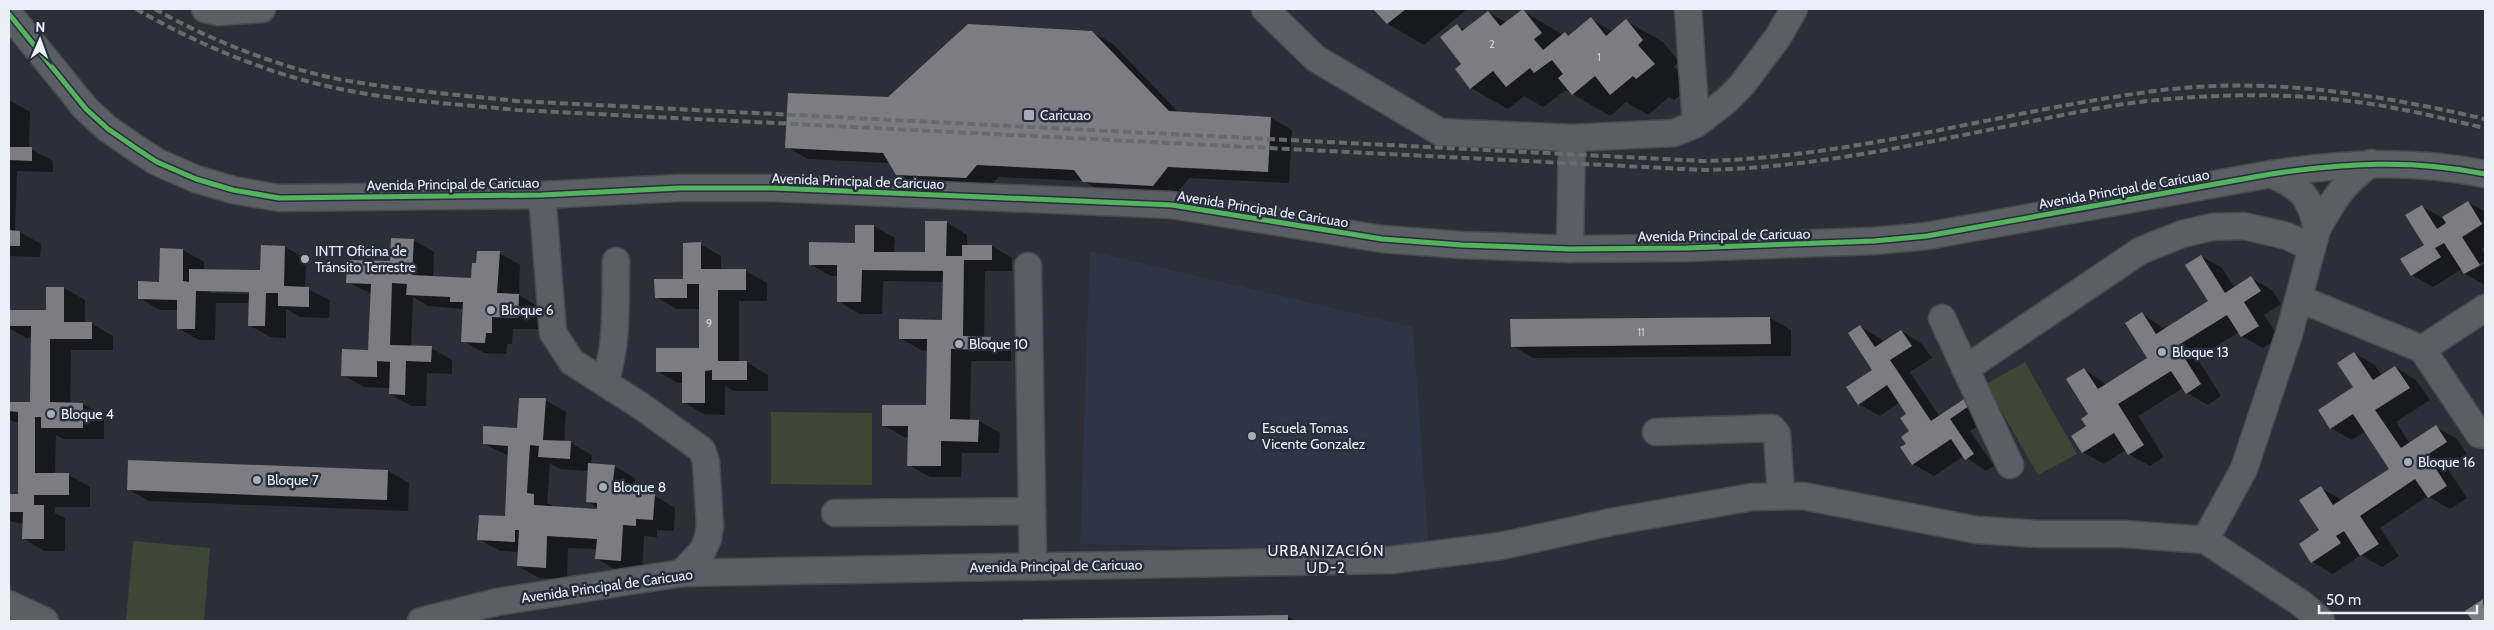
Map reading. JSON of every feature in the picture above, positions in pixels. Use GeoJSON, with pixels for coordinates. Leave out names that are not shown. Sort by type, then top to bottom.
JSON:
{"type":"FeatureCollection","features":[{"type":"Feature","properties":{"kind":"street"},"geometry":{"type":"LineString","coordinates":[[205,9],[218,12],[262,9]]}},
{"type":"Feature","properties":{"kind":"street"},"geometry":{"type":"LineString","coordinates":[[1265,9],[1315,58],[1440,132],[1572,138],[1674,132],[1696,124],[1726,101],[1742,84],[1778,37],[1794,9]]}},
{"type":"Feature","properties":{"kind":"street"},"geometry":{"type":"LineString","coordinates":[[1688,9],[1696,124]]}},
{"type":"Feature","properties":{"kind":"street","name":"Avenida Principal de Caricuao"},"geometry":{"type":"LineString","coordinates":[[9,14],[86,109],[108,129],[156,162],[196,179],[233,190],[279,198],[542,194],[680,188],[774,188],[1172,205],[1382,240],[1570,248],[1714,248],[1874,241],[1982,227],[2271,174],[2371,163],[2420,164],[2485,174]]}},
{"type":"Feature","properties":{"kind":"street"},"geometry":{"type":"LineString","coordinates":[[1570,248],[1572,138]]}},
{"type":"Feature","properties":{"kind":"street"},"geometry":{"type":"LineString","coordinates":[[2205,540],[2244,469],[2300,299],[2315,239],[2334,198],[2352,177],[2371,163]]}},
{"type":"Feature","properties":{"kind":"street"},"geometry":{"type":"LineString","coordinates":[[2271,174],[2294,184],[2306,196],[2313,210],[2315,239]]}},
{"type":"Feature","properties":{"kind":"street"},"geometry":{"type":"LineString","coordinates":[[542,194],[553,333],[572,362],[605,382],[702,450],[706,471],[710,526],[703,550],[682,573]]}},
{"type":"Feature","properties":{"kind":"street"},"geometry":{"type":"LineString","coordinates":[[1965,369],[2140,251],[2182,234],[2212,228],[2244,226],[2287,236],[2315,239]]}},
{"type":"Feature","properties":{"kind":"street"},"geometry":{"type":"LineString","coordinates":[[605,382],[610,368],[614,331],[616,261]]}},
{"type":"Feature","properties":{"kind":"street"},"geometry":{"type":"LineString","coordinates":[[1028,266],[1033,566]]}},
{"type":"Feature","properties":{"kind":"street"},"geometry":{"type":"LineString","coordinates":[[2300,299],[2422,349],[2478,434],[2485,435]]}},
{"type":"Feature","properties":{"kind":"street"},"geometry":{"type":"LineString","coordinates":[[2422,349],[2485,308]]}},
{"type":"Feature","properties":{"kind":"street"},"geometry":{"type":"LineString","coordinates":[[1942,318],[2010,465]]}},
{"type":"Feature","properties":{"kind":"street"},"geometry":{"type":"LineString","coordinates":[[1656,432],[1772,428],[1777,434],[1781,495]]}},
{"type":"Feature","properties":{"kind":"street","name":"Avenida Principal de Caricuao"},"geometry":{"type":"LineString","coordinates":[[421,621],[504,612],[682,573],[1391,560],[1501,546],[1611,522],[1752,497],[1781,495],[1812,498],[1977,530],[2040,534],[2124,534],[2205,540],[2302,604],[2321,621]]}},
{"type":"Feature","properties":{"kind":"street"},"geometry":{"type":"LineString","coordinates":[[834,513],[1032,511]]}},
{"type":"Feature","properties":{"kind":"street"},"geometry":{"type":"LineString","coordinates":[[9,604],[45,621]]}},
{"type":"Feature","properties":{"kind":"shaded area","name":"Escuela Tomas Vicente Gonzalez"},"geometry":{"type":"Polygon","coordinates":[[[1090,251],[1413,327],[1429,552],[1080,544],[1090,251]]]}},
{"type":"Feature","properties":{"kind":"green space"},"geometry":{"type":"Polygon","coordinates":[[[2025,362],[2077,454],[2038,475],[1986,384],[2025,362]]]}},
{"type":"Feature","properties":{"kind":"green space"},"geometry":{"type":"Polygon","coordinates":[[[771,412],[872,413],[872,485],[771,484],[771,412]]]}},
{"type":"Feature","properties":{"kind":"green space"},"geometry":{"type":"Polygon","coordinates":[[[133,541],[210,548],[204,621],[126,621],[133,541]]]}},
{"type":"Feature","properties":{"kind":"building"},"geometry":{"type":"Polygon","coordinates":[[[1373,9],[1406,9],[1387,24],[1373,9]]]}},
{"type":"Feature","properties":{"kind":"building"},"geometry":{"type":"Polygon","coordinates":[[[1523,9],[1542,33],[1534,39],[1543,50],[1565,32],[1568,36],[1591,17],[1606,36],[1626,19],[1643,40],[1638,45],[1655,64],[1636,79],[1633,76],[1610,95],[1595,76],[1572,95],[1558,78],[1563,74],[1552,60],[1534,73],[1530,68],[1506,87],[1493,71],[1470,89],[1455,69],[1461,64],[1440,37],[1457,24],[1462,31],[1488,11],[1500,26],[1523,9]]]}},
{"type":"Feature","properties":{"kind":"building"},"geometry":{"type":"Polygon","coordinates":[[[968,24],[1092,31],[1169,111],[1271,117],[1268,172],[1168,167],[1153,186],[1083,182],[1074,170],[977,165],[966,178],[896,175],[883,153],[785,148],[788,93],[888,97],[968,24]]]}},
{"type":"Feature","properties":{"kind":"building"},"geometry":{"type":"Polygon","coordinates":[[[9,147],[32,147],[32,161],[9,160],[9,147]]]}},
{"type":"Feature","properties":{"kind":"building"},"geometry":{"type":"Polygon","coordinates":[[[2468,201],[2482,224],[2462,237],[2480,265],[2464,274],[2444,243],[2435,248],[2441,257],[2411,276],[2400,259],[2424,245],[2405,215],[2422,205],[2437,229],[2446,223],[2442,217],[2468,201]]]}},
{"type":"Feature","properties":{"kind":"building","name":"Bloque 10"},"geometry":{"type":"Polygon","coordinates":[[[925,221],[947,221],[946,256],[962,256],[962,245],[992,245],[992,260],[964,260],[963,336],[991,337],[990,350],[951,349],[950,419],[979,420],[978,442],[941,441],[941,466],[907,466],[908,426],[882,426],[882,405],[926,405],[927,339],[899,339],[899,319],[942,320],[943,271],[862,270],[861,302],[837,302],[837,265],[809,265],[809,242],[855,243],[855,225],[874,225],[874,252],[925,252],[925,221]]]}},
{"type":"Feature","properties":{"kind":"building"},"geometry":{"type":"Polygon","coordinates":[[[9,230],[20,231],[20,246],[9,246],[9,230]]]}},
{"type":"Feature","properties":{"kind":"building","name":"Bloque 6"},"geometry":{"type":"Polygon","coordinates":[[[391,238],[414,239],[412,275],[471,278],[472,263],[476,263],[477,251],[500,251],[497,293],[519,294],[518,318],[492,317],[492,333],[486,333],[485,343],[461,342],[463,302],[450,302],[450,297],[406,295],[407,284],[392,283],[390,345],[432,346],[431,362],[406,361],[405,395],[389,394],[390,362],[377,361],[377,377],[341,376],[342,349],[368,350],[371,284],[346,283],[347,260],[390,261],[391,238]]]}},
{"type":"Feature","properties":{"kind":"building"},"geometry":{"type":"Polygon","coordinates":[[[701,242],[701,269],[746,269],[746,290],[718,290],[718,361],[747,361],[747,380],[712,380],[712,370],[705,371],[705,403],[682,403],[682,372],[656,372],[656,348],[699,348],[699,284],[687,284],[687,298],[655,298],[654,279],[683,279],[683,243],[701,242]]]}},
{"type":"Feature","properties":{"kind":"building"},"geometry":{"type":"Polygon","coordinates":[[[261,245],[285,246],[284,286],[309,287],[309,307],[278,306],[278,293],[266,293],[265,326],[248,326],[249,292],[196,291],[195,329],[177,329],[177,300],[138,299],[138,281],[159,282],[160,248],[183,249],[183,281],[189,282],[189,269],[260,270],[261,245]]]}},
{"type":"Feature","properties":{"kind":"building","name":"Bloque 13"},"geometry":{"type":"Polygon","coordinates":[[[2201,255],[2225,293],[2251,276],[2261,291],[2244,302],[2259,326],[2241,337],[2227,315],[2177,346],[2201,384],[2186,394],[2171,371],[2118,404],[2144,445],[2128,455],[2114,433],[2082,453],[2071,436],[2086,426],[2081,419],[2088,414],[2066,379],[2084,368],[2098,389],[2147,358],[2125,323],[2142,312],[2156,334],[2208,301],[2185,265],[2201,255]]]}},
{"type":"Feature","properties":{"kind":"building","name":"Bloque 4"},"geometry":{"type":"Polygon","coordinates":[[[46,287],[64,287],[64,322],[92,322],[92,339],[50,339],[50,402],[83,403],[83,428],[41,428],[41,417],[35,417],[35,473],[69,473],[69,495],[34,495],[34,505],[44,505],[44,539],[22,539],[23,512],[9,512],[9,494],[18,494],[18,412],[9,411],[9,402],[30,402],[31,326],[9,326],[9,310],[46,310],[46,287]]]}},
{"type":"Feature","properties":{"kind":"building"},"geometry":{"type":"Polygon","coordinates":[[[1770,317],[1771,344],[1511,347],[1510,319],[1770,317]]]}},
{"type":"Feature","properties":{"kind":"building"},"geometry":{"type":"Polygon","coordinates":[[[1860,325],[1875,347],[1901,330],[1912,346],[1890,360],[1931,421],[1964,399],[1969,406],[1950,419],[1974,454],[1965,460],[1951,439],[1912,465],[1900,447],[1906,444],[1901,437],[1909,431],[1900,418],[1906,414],[1887,385],[1858,405],[1846,387],[1872,370],[1848,333],[1860,325]]]}},
{"type":"Feature","properties":{"kind":"building","name":"Bloque 16"},"geometry":{"type":"Polygon","coordinates":[[[2354,352],[2373,380],[2395,366],[2410,388],[2375,410],[2401,448],[2436,425],[2447,442],[2427,455],[2447,486],[2428,498],[2415,479],[2360,516],[2379,544],[2360,556],[2344,531],[2336,536],[2341,543],[2311,563],[2299,544],[2319,530],[2299,500],[2321,486],[2333,505],[2389,469],[2353,414],[2330,429],[2318,410],[2353,387],[2337,363],[2354,352]]]}},
{"type":"Feature","properties":{"kind":"building","name":"Bloque 8"},"geometry":{"type":"Polygon","coordinates":[[[519,398],[546,398],[543,440],[571,441],[570,459],[538,457],[539,446],[530,445],[527,493],[534,494],[534,505],[597,509],[597,503],[586,502],[588,463],[615,465],[613,481],[621,481],[620,492],[655,494],[653,520],[636,519],[636,526],[623,525],[621,561],[595,559],[597,539],[547,536],[546,568],[517,566],[519,530],[515,530],[515,542],[477,540],[479,515],[505,516],[508,446],[483,444],[483,426],[517,428],[519,398]]]}},
{"type":"Feature","properties":{"kind":"building","name":"Bloque 7"},"geometry":{"type":"Polygon","coordinates":[[[128,460],[388,470],[387,500],[127,490],[128,460]]]}},
{"type":"Feature","properties":{"kind":"building"},"geometry":{"type":"Polygon","coordinates":[[[2483,599],[2485,621],[2473,621],[2465,611],[2483,599]]]}},
{"type":"Feature","properties":{"kind":"building"},"geometry":{"type":"Polygon","coordinates":[[[1288,615],[1288,621],[1023,621],[1023,619],[1288,615]]]}},
{"type":"Feature","properties":{"kind":"railway"},"geometry":{"type":"LineString","coordinates":[[136,9],[184,35],[235,57],[260,67],[313,83],[340,89],[428,102],[517,110],[1704,170],[1783,165],[1822,160],[1900,147],[2105,107],[2206,96],[2254,95],[2325,98],[2400,109],[2485,128]]}},
{"type":"Feature","properties":{"kind":"railway"},"geometry":{"type":"LineString","coordinates":[[155,9],[198,31],[246,52],[320,75],[386,87],[517,101],[1704,161],[1761,158],[1818,151],[2098,100],[2155,91],[2197,87],[2280,87],[2321,90],[2403,102],[2485,119]]}},
{"type":"Feature","properties":{"kind":"cycle path"},"geometry":{"type":"LineString","coordinates":[[9,14],[86,109],[108,129],[137,149],[157,162],[196,179],[233,190],[279,198],[542,195],[680,188],[774,188],[1172,205],[1382,239],[1462,245],[1570,249],[1686,248],[1874,241],[1927,236],[2271,174],[2325,167],[2378,164],[2431,166],[2485,174]]}},
{"type":"Feature","properties":{"kind":"place","name":"Caricuao"},"geometry":{"type":"Point","coordinates":[1029,115]}},
{"type":"Feature","properties":{"kind":"place","name":"INTT Oficina de Tránsito Terrestre"},"geometry":{"type":"Point","coordinates":[305,259]}},
{"type":"Feature","properties":{"kind":"place","name":"Bloque 6"},"geometry":{"type":"Point","coordinates":[491,310]}},
{"type":"Feature","properties":{"kind":"place","name":"Bloque 10"},"geometry":{"type":"Point","coordinates":[959,344]}},
{"type":"Feature","properties":{"kind":"place","name":"Bloque 13"},"geometry":{"type":"Point","coordinates":[2162,352]}},
{"type":"Feature","properties":{"kind":"place","name":"Bloque 4"},"geometry":{"type":"Point","coordinates":[51,414]}},
{"type":"Feature","properties":{"kind":"place","name":"Escuela Tomas Vicente Gonzalez"},"geometry":{"type":"Point","coordinates":[1252,436]}},
{"type":"Feature","properties":{"kind":"place","name":"Bloque 16"},"geometry":{"type":"Point","coordinates":[2408,462]}},
{"type":"Feature","properties":{"kind":"place","name":"Bloque 7"},"geometry":{"type":"Point","coordinates":[257,480]}},
{"type":"Feature","properties":{"kind":"place","name":"Bloque 8"},"geometry":{"type":"Point","coordinates":[603,487]}},
{"type":"Feature","properties":{"kind":"district","name":"URBANIZACIÓN UD-2"},"geometry":{"type":"Point","coordinates":[1326,560]}}]}
